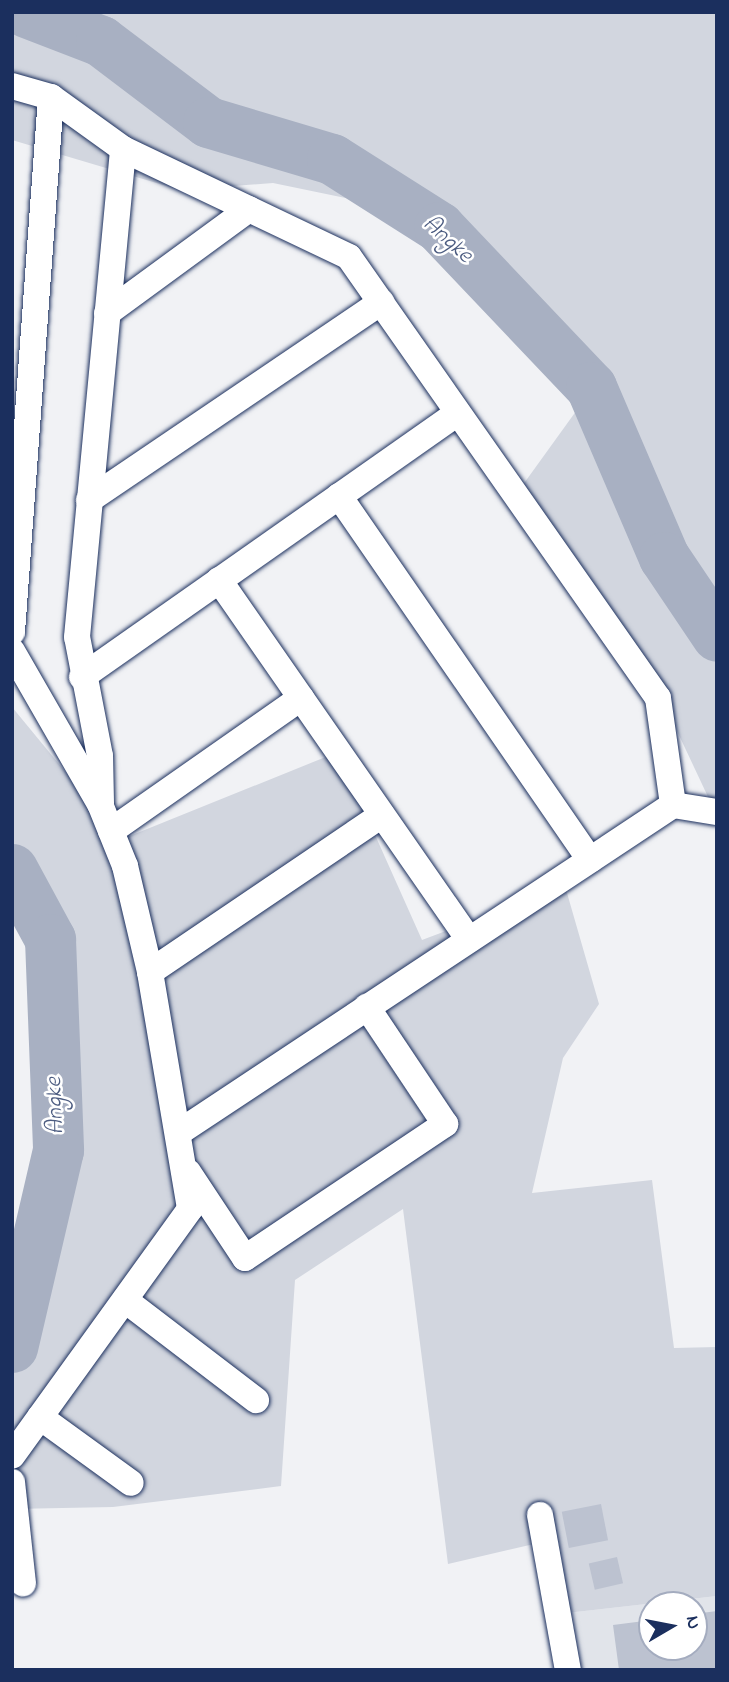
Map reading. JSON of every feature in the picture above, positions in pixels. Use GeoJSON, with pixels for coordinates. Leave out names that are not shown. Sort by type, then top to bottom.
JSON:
{"type":"FeatureCollection","features":[{"type":"Feature","properties":{"kind":"street"},"geometry":{"type":"LineString","coordinates":[[12,86],[51,97],[123,149],[349,257],[658,698],[673,805]]}},
{"type":"Feature","properties":{"kind":"street"},"geometry":{"type":"LineString","coordinates":[[12,632],[51,97]]}},
{"type":"Feature","properties":{"kind":"street"},"geometry":{"type":"LineString","coordinates":[[100,804],[104,793],[100,756],[82,677],[77,637],[123,149]]}},
{"type":"Feature","properties":{"kind":"street"},"geometry":{"type":"LineString","coordinates":[[107,313],[249,209]]}},
{"type":"Feature","properties":{"kind":"street"},"geometry":{"type":"LineString","coordinates":[[89,500],[381,302]]}},
{"type":"Feature","properties":{"kind":"street"},"geometry":{"type":"LineString","coordinates":[[82,677],[458,413]]}},
{"type":"Feature","properties":{"kind":"street"},"geometry":{"type":"LineString","coordinates":[[339,496],[590,860]]}},
{"type":"Feature","properties":{"kind":"street"},"geometry":{"type":"LineString","coordinates":[[219,580],[469,940]]}},
{"type":"Feature","properties":{"kind":"street"},"geometry":{"type":"LineString","coordinates":[[12,651],[100,804],[137,906],[190,1209],[12,1456]]}},
{"type":"Feature","properties":{"kind":"street"},"geometry":{"type":"LineString","coordinates":[[111,831],[301,698]]}},
{"type":"Feature","properties":{"kind":"street"},"geometry":{"type":"LineString","coordinates":[[178,1133],[673,805],[717,812]]}},
{"type":"Feature","properties":{"kind":"street"},"geometry":{"type":"LineString","coordinates":[[150,972],[382,815]]}},
{"type":"Feature","properties":{"kind":"street"},"geometry":{"type":"LineString","coordinates":[[183,1164],[245,1258],[445,1124],[367,1007]]}},
{"type":"Feature","properties":{"kind":"street"},"geometry":{"type":"LineString","coordinates":[[125,1300],[256,1400]]}},
{"type":"Feature","properties":{"kind":"street"},"geometry":{"type":"LineString","coordinates":[[40,1417],[131,1483]]}},
{"type":"Feature","properties":{"kind":"street"},"geometry":{"type":"LineString","coordinates":[[12,1482],[23,1583]]}},
{"type":"Feature","properties":{"kind":"street"},"geometry":{"type":"LineString","coordinates":[[540,1515],[568,1670]]}},
{"type":"Feature","properties":{"kind":"shaded area"},"geometry":{"type":"Polygon","coordinates":[[[12,12],[717,12],[717,816],[670,716],[517,493],[605,371],[447,219],[273,183],[180,190],[12,140],[12,12]]]}},
{"type":"Feature","properties":{"kind":"shaded area"},"geometry":{"type":"Polygon","coordinates":[[[12,707],[82,792],[105,846],[338,752],[422,940],[565,886],[599,1004],[563,1058],[532,1193],[652,1180],[674,1348],[717,1347],[717,1596],[708,1597],[708,1591],[638,1591],[638,1605],[558,1614],[547,1541],[448,1564],[403,1209],[295,1280],[281,1486],[113,1507],[12,1509],[12,1259],[56,1094],[12,880],[12,707]]]}},
{"type":"Feature","properties":{"kind":"shaded area"},"geometry":{"type":"Polygon","coordinates":[[[717,1596],[717,1670],[567,1670],[558,1614],[638,1605],[638,1661],[708,1661],[708,1597],[717,1596]]]}},
{"type":"Feature","properties":{"kind":"building"},"geometry":{"type":"Polygon","coordinates":[[[601,1504],[608,1540],[569,1548],[562,1512],[601,1504]]]}},
{"type":"Feature","properties":{"kind":"building"},"geometry":{"type":"Polygon","coordinates":[[[617,1557],[623,1583],[595,1590],[589,1564],[617,1557]]]}},
{"type":"Feature","properties":{"kind":"building"},"geometry":{"type":"Polygon","coordinates":[[[717,1611],[717,1670],[619,1670],[613,1625],[638,1622],[638,1661],[708,1661],[708,1612],[717,1611]]]}},
{"type":"Feature","properties":{"kind":"waterway","name":"Angke"},"geometry":{"type":"LineString","coordinates":[[26,12],[101,41],[208,122],[332,159],[439,227],[591,387],[664,557],[717,636]]}},
{"type":"Feature","properties":{"kind":"waterway","name":"Angke"},"geometry":{"type":"LineString","coordinates":[[12,869],[50,939],[58,1150],[12,1347]]}}]}
